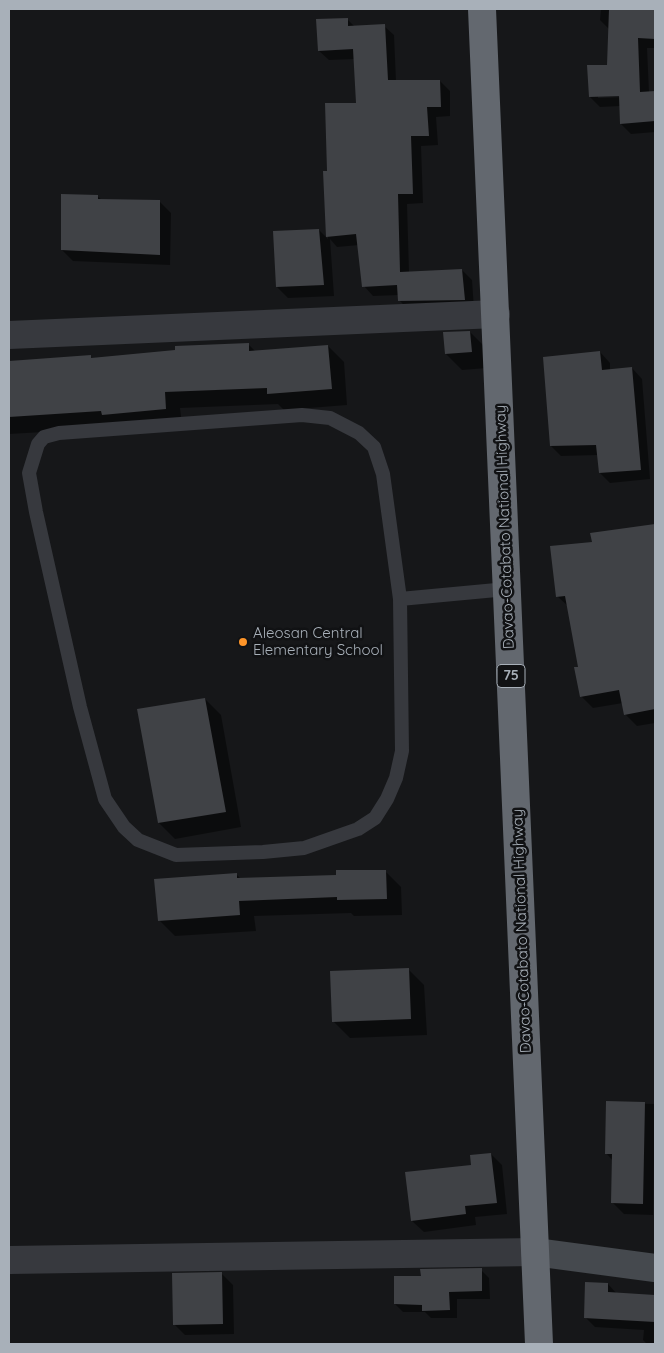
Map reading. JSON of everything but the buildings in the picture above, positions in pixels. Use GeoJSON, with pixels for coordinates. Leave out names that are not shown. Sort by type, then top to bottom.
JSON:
{"type":"FeatureCollection","features":[{"type":"Feature","properties":{"kind":"highway","name":"Davao-Cotabato National Highway"},"geometry":{"type":"LineString","coordinates":[[482,9],[539,1344]]}},
{"type":"Feature","properties":{"kind":"street"},"geometry":{"type":"LineString","coordinates":[[9,335],[496,314]]}},
{"type":"Feature","properties":{"kind":"street"},"geometry":{"type":"LineString","coordinates":[[9,1260],[535,1252],[655,1268]]}},
{"type":"Feature","properties":{"kind":"lane"},"geometry":{"type":"LineString","coordinates":[[292,416],[330,418],[342,422],[374,447],[383,474],[400,599],[402,751],[396,778],[387,799],[375,818],[358,829],[304,848],[263,852],[176,855],[153,847],[138,840],[124,827],[105,799],[80,707],[36,512],[29,473],[38,444],[44,437],[59,433],[292,416]]}},
{"type":"Feature","properties":{"kind":"lane"},"geometry":{"type":"LineString","coordinates":[[400,599],[507,590]]}},
{"type":"Feature","properties":{"kind":"place","name":"Aleosan Central Elementary School"},"geometry":{"type":"Point","coordinates":[243,642]}}]}
